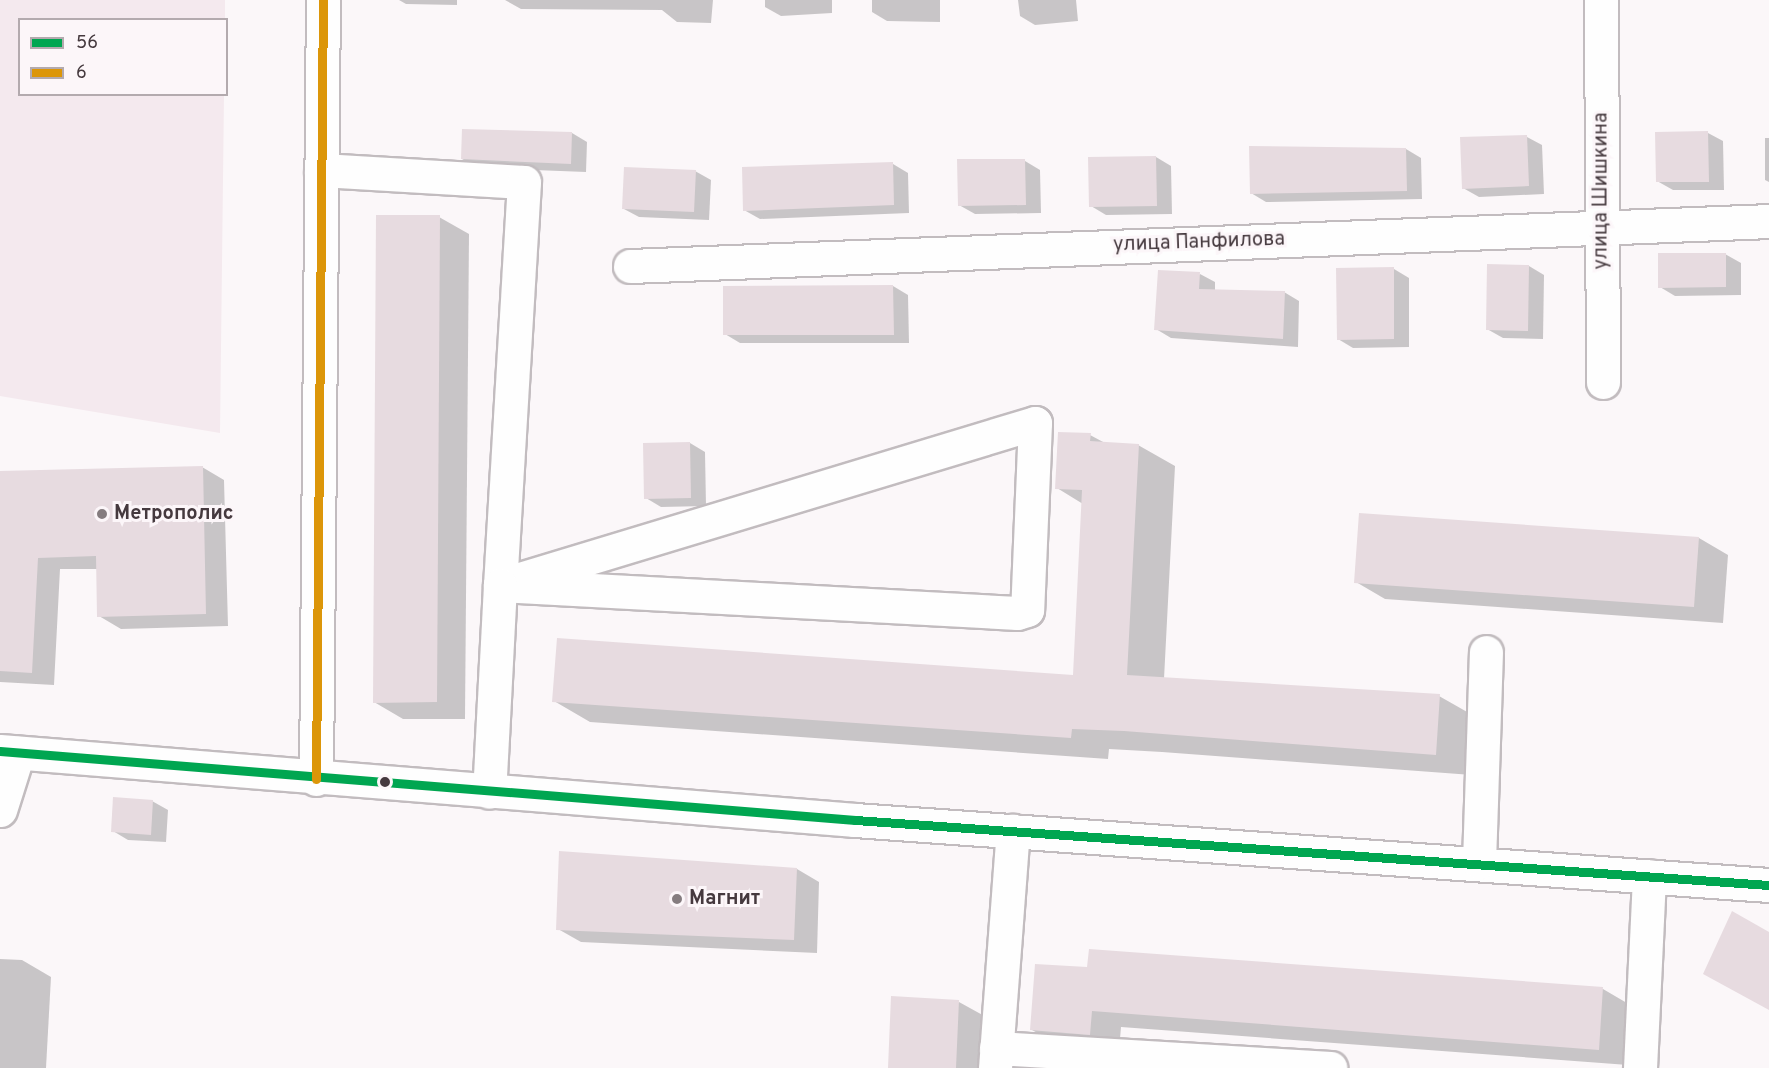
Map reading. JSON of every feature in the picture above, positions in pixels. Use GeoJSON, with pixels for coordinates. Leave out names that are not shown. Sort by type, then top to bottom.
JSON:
{"type":"FeatureCollection","features":[{"type":"Feature","properties":{"kind":"street"},"geometry":{"type":"LineString","coordinates":[[316,779],[322,0]]}},
{"type":"Feature","properties":{"kind":"street","name":"улица Шишкина"},"geometry":{"type":"LineString","coordinates":[[1601,0],[1603,382]]}},
{"type":"Feature","properties":{"kind":"street"},"geometry":{"type":"LineString","coordinates":[[321,170],[524,182],[489,792]]}},
{"type":"Feature","properties":{"kind":"street","name":"улица Панфилова"},"geometry":{"type":"LineString","coordinates":[[630,266],[1769,221]]}},
{"type":"Feature","properties":{"kind":"street"},"geometry":{"type":"LineString","coordinates":[[1035,423],[1027,610],[1017,613],[501,585],[1035,423]]}},
{"type":"Feature","properties":{"kind":"street"},"geometry":{"type":"LineString","coordinates":[[1479,862],[1486,652]]}},
{"type":"Feature","properties":{"kind":"street"},"geometry":{"type":"LineString","coordinates":[[0,809],[9,752],[316,779],[1013,831],[1479,862],[1769,885]]}},
{"type":"Feature","properties":{"kind":"street"},"geometry":{"type":"LineString","coordinates":[[1013,831],[995,1058],[1330,1068]]}},
{"type":"Feature","properties":{"kind":"street"},"geometry":{"type":"LineString","coordinates":[[1641,1068],[1649,876]]}},
{"type":"Feature","properties":{"kind":"shaded area"},"geometry":{"type":"Polygon","coordinates":[[[0,0],[225,0],[225,18],[18,18],[18,96],[224,96],[220,433],[0,396],[0,0]]]}},
{"type":"Feature","properties":{"kind":"building"},"geometry":{"type":"Polygon","coordinates":[[[462,129],[572,132],[571,164],[461,159],[462,129]]]}},
{"type":"Feature","properties":{"kind":"building"},"geometry":{"type":"Polygon","coordinates":[[[1708,131],[1709,182],[1656,182],[1655,132],[1708,131]]]}},
{"type":"Feature","properties":{"kind":"building"},"geometry":{"type":"Polygon","coordinates":[[[1527,135],[1529,186],[1462,189],[1460,137],[1527,135]]]}},
{"type":"Feature","properties":{"kind":"building"},"geometry":{"type":"Polygon","coordinates":[[[1249,146],[1406,148],[1407,191],[1250,194],[1249,146]]]}},
{"type":"Feature","properties":{"kind":"building"},"geometry":{"type":"Polygon","coordinates":[[[1156,156],[1157,206],[1089,207],[1088,157],[1156,156]]]}},
{"type":"Feature","properties":{"kind":"building"},"geometry":{"type":"Polygon","coordinates":[[[957,159],[1025,159],[1026,205],[958,206],[957,159]]]}},
{"type":"Feature","properties":{"kind":"building"},"geometry":{"type":"Polygon","coordinates":[[[893,162],[894,205],[743,211],[742,167],[893,162]]]}},
{"type":"Feature","properties":{"kind":"building"},"geometry":{"type":"Polygon","coordinates":[[[624,167],[696,170],[694,212],[622,209],[624,167]]]}},
{"type":"Feature","properties":{"kind":"building"},"geometry":{"type":"Polygon","coordinates":[[[376,215],[440,215],[437,702],[373,703],[376,215]]]}},
{"type":"Feature","properties":{"kind":"building"},"geometry":{"type":"Polygon","coordinates":[[[1658,253],[1726,253],[1726,287],[1658,288],[1658,253]]]}},
{"type":"Feature","properties":{"kind":"building"},"geometry":{"type":"Polygon","coordinates":[[[1487,264],[1529,265],[1528,331],[1486,330],[1487,264]]]}},
{"type":"Feature","properties":{"kind":"building"},"geometry":{"type":"Polygon","coordinates":[[[1394,267],[1394,339],[1337,340],[1336,268],[1394,267]]]}},
{"type":"Feature","properties":{"kind":"building"},"geometry":{"type":"Polygon","coordinates":[[[1158,270],[1200,272],[1199,289],[1285,291],[1283,339],[1154,330],[1158,270]]]}},
{"type":"Feature","properties":{"kind":"building"},"geometry":{"type":"Polygon","coordinates":[[[893,285],[894,335],[723,335],[723,286],[893,285]]]}},
{"type":"Feature","properties":{"kind":"building"},"geometry":{"type":"Polygon","coordinates":[[[1058,432],[1091,433],[1090,441],[1139,444],[1127,675],[1440,694],[1436,755],[1124,731],[1072,729],[1071,738],[552,702],[557,638],[1073,675],[1082,490],[1055,489],[1058,432]]]}},
{"type":"Feature","properties":{"kind":"building"},"geometry":{"type":"Polygon","coordinates":[[[690,442],[691,498],[644,499],[643,443],[690,442]]]}},
{"type":"Feature","properties":{"kind":"building","name":"Метрополис"},"geometry":{"type":"Polygon","coordinates":[[[203,466],[206,614],[97,617],[96,556],[38,558],[32,673],[0,671],[0,471],[203,466]]]}},
{"type":"Feature","properties":{"kind":"building"},"geometry":{"type":"Polygon","coordinates":[[[1359,513],[1699,537],[1694,607],[1354,583],[1359,513]]]}},
{"type":"Feature","properties":{"kind":"building"},"geometry":{"type":"Polygon","coordinates":[[[113,797],[153,800],[151,835],[111,832],[113,797]]]}},
{"type":"Feature","properties":{"kind":"building","name":"Магнит"},"geometry":{"type":"Polygon","coordinates":[[[559,851],[797,868],[794,940],[556,930],[559,851]]]}},
{"type":"Feature","properties":{"kind":"building"},"geometry":{"type":"Polygon","coordinates":[[[1732,911],[1769,932],[1769,1010],[1703,974],[1732,911]]]}},
{"type":"Feature","properties":{"kind":"building"},"geometry":{"type":"Polygon","coordinates":[[[1089,949],[1603,987],[1599,1050],[1092,1011],[1090,1035],[1030,1030],[1035,964],[1087,967],[1089,949]]]}},
{"type":"Feature","properties":{"kind":"building"},"geometry":{"type":"Polygon","coordinates":[[[891,996],[959,1000],[956,1068],[888,1068],[891,996]]]}},
{"type":"Feature","properties":{"kind":"transit line","name":"6"},"geometry":{"type":"LineString","coordinates":[[316,779],[323,0]]}},
{"type":"Feature","properties":{"kind":"transit line","name":"56"},"geometry":{"type":"LineString","coordinates":[[0,751],[855,820],[1769,885]]}},
{"type":"Feature","properties":{"kind":"place","name":"Метрополис"},"geometry":{"type":"Point","coordinates":[102,514]}},
{"type":"Feature","properties":{"kind":"place","name":"Магнит"},"geometry":{"type":"Point","coordinates":[677,899]}}]}
